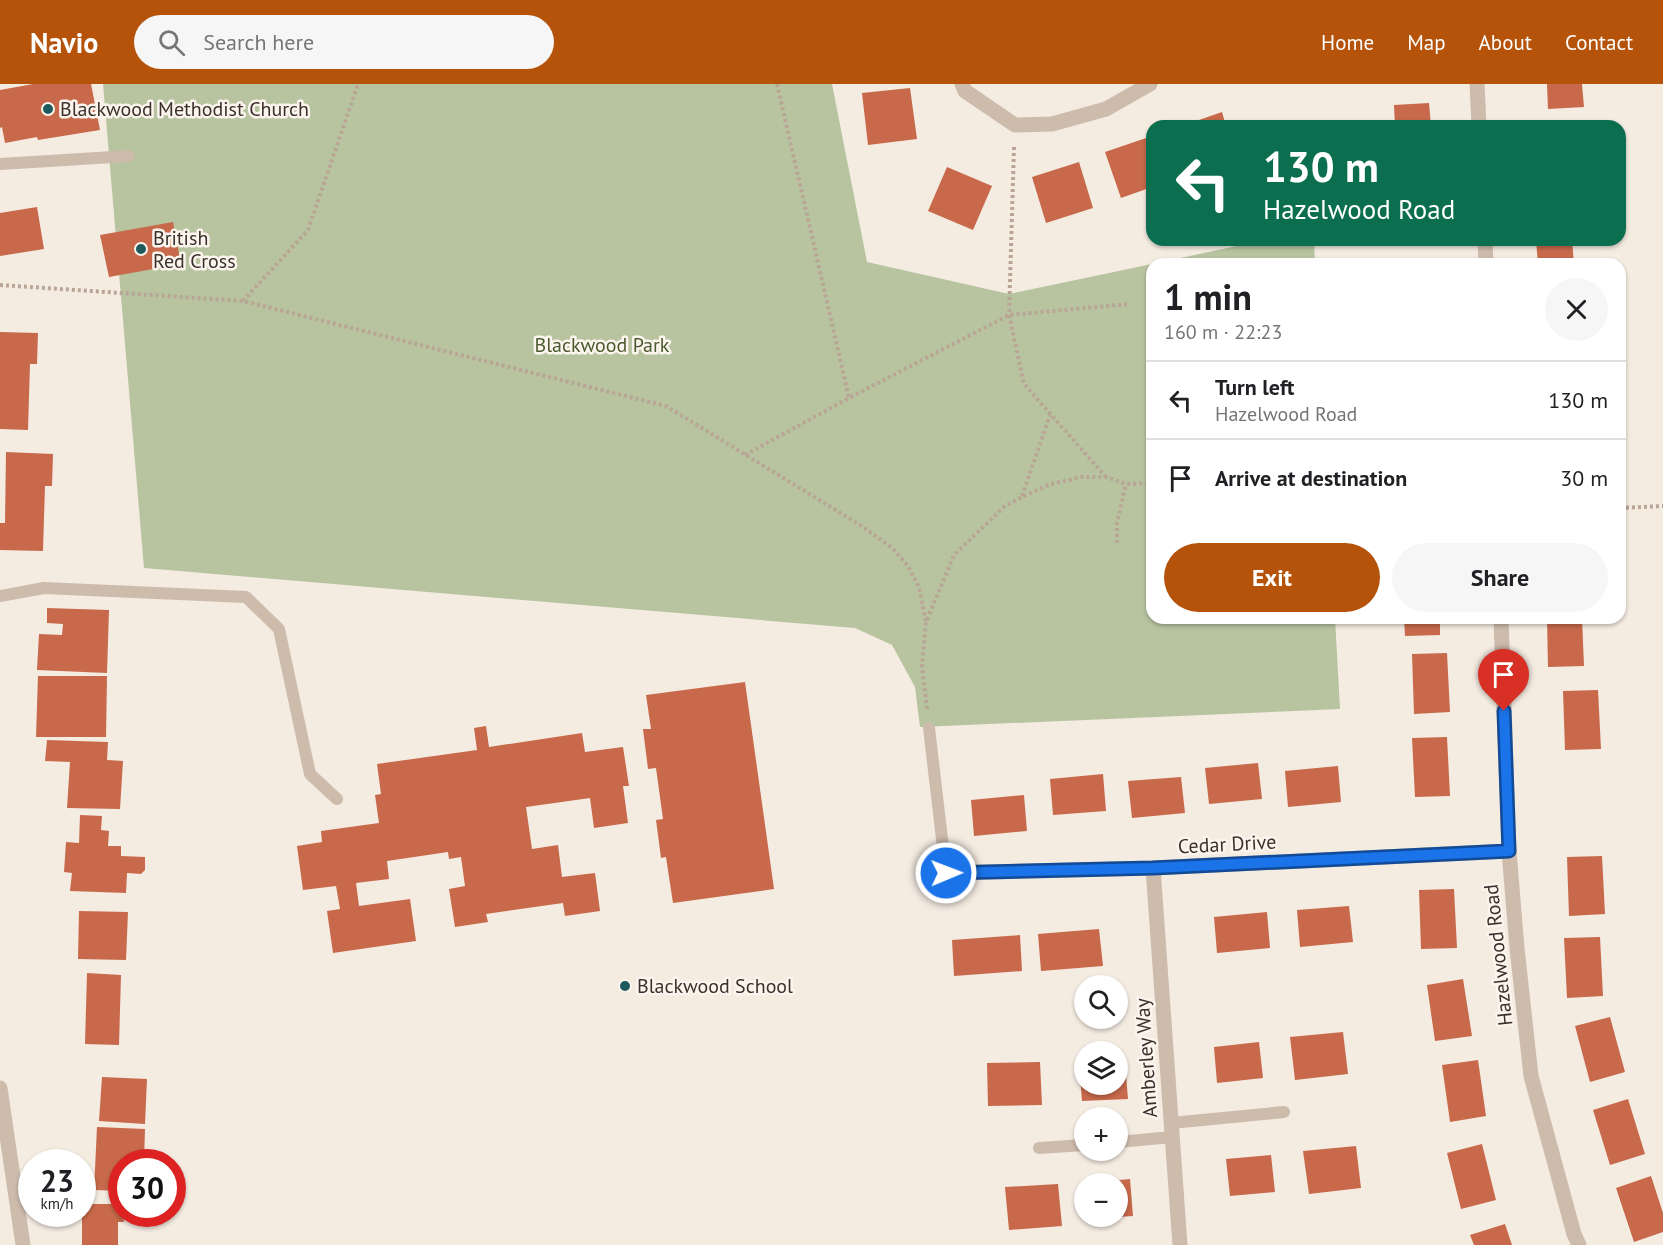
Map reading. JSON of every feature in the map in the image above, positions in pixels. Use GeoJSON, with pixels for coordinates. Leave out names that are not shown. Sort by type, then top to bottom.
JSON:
{"type":"FeatureCollection","features":[{"type":"Feature","properties":{"kind":"street"},"geometry":{"type":"LineString","coordinates":[[962,84],[965,92],[1015,125],[1052,124],[1106,109],[1150,84]]}},
{"type":"Feature","properties":{"kind":"street"},"geometry":{"type":"LineString","coordinates":[[1477,84],[1479,120]]}},
{"type":"Feature","properties":{"kind":"street","name":"Hazelwood Road"},"geometry":{"type":"LineString","coordinates":[[1501,624],[1509,851],[1531,1076],[1574,1234],[1579,1245]]}},
{"type":"Feature","properties":{"kind":"street","name":"Cedar Drive"},"geometry":{"type":"LineString","coordinates":[[946,873],[1153,868],[1509,851]]}},
{"type":"Feature","properties":{"kind":"street","name":"Amberley Way"},"geometry":{"type":"LineString","coordinates":[[1153,868],[1180,1245]]}},
{"type":"Feature","properties":{"kind":"street"},"geometry":{"type":"LineString","coordinates":[[0,1088],[23,1245]]}},
{"type":"Feature","properties":{"kind":"lane"},"geometry":{"type":"LineString","coordinates":[[0,164],[129,156]]}},
{"type":"Feature","properties":{"kind":"lane"},"geometry":{"type":"LineString","coordinates":[[0,596],[44,588],[246,597],[279,628],[310,774],[338,799]]}},
{"type":"Feature","properties":{"kind":"lane"},"geometry":{"type":"LineString","coordinates":[[929,728],[946,873]]}},
{"type":"Feature","properties":{"kind":"lane"},"geometry":{"type":"LineString","coordinates":[[1128,1140],[1172,1130],[1284,1112]]}},
{"type":"Feature","properties":{"kind":"lane"},"geometry":{"type":"LineString","coordinates":[[1039,1148],[1074,1146]]}},
{"type":"Feature","properties":{"kind":"path"},"geometry":{"type":"LineString","coordinates":[[243,301],[308,230],[358,84]]}},
{"type":"Feature","properties":{"kind":"path"},"geometry":{"type":"LineString","coordinates":[[777,84],[849,398]]}},
{"type":"Feature","properties":{"kind":"path"},"geometry":{"type":"LineString","coordinates":[[1015,125],[1009,315],[1024,384],[1106,477]]}},
{"type":"Feature","properties":{"kind":"path"},"geometry":{"type":"LineString","coordinates":[[0,285],[243,301],[666,406],[860,525],[892,548],[908,566],[919,587],[926,622],[922,666],[929,728]]}},
{"type":"Feature","properties":{"kind":"path"},"geometry":{"type":"LineString","coordinates":[[745,455],[1009,315],[1129,304]]}},
{"type":"Feature","properties":{"kind":"path"},"geometry":{"type":"LineString","coordinates":[[1022,496],[1050,414]]}},
{"type":"Feature","properties":{"kind":"path"},"geometry":{"type":"LineString","coordinates":[[926,622],[954,555],[1005,506],[1051,484],[1082,477],[1106,477],[1126,484],[1146,483]]}},
{"type":"Feature","properties":{"kind":"path"},"geometry":{"type":"LineString","coordinates":[[1117,543],[1118,523],[1126,484]]}},
{"type":"Feature","properties":{"kind":"path"},"geometry":{"type":"LineString","coordinates":[[1626,508],[1663,506]]}},
{"type":"Feature","properties":{"kind":"green space","name":"Blackwood Park"},"geometry":{"type":"Polygon","coordinates":[[[103,84],[832,84],[867,262],[1009,294],[1146,265],[1146,624],[1335,624],[1340,709],[920,727],[915,687],[892,645],[855,628],[144,568],[103,84]]]}},
{"type":"Feature","properties":{"kind":"green space"},"geometry":{"type":"Polygon","coordinates":[[[1237,246],[1314,246],[1315,258],[1180,258],[1237,246]]]}},
{"type":"Feature","properties":{"kind":"building","name":"Blackwood Methodist Church"},"geometry":{"type":"Polygon","coordinates":[[[33,84],[91,84],[100,130],[5,143],[2,127],[0,128],[0,90],[33,84]]]}},
{"type":"Feature","properties":{"kind":"building"},"geometry":{"type":"Polygon","coordinates":[[[1547,84],[1582,84],[1584,107],[1548,109],[1547,84]]]}},
{"type":"Feature","properties":{"kind":"building"},"geometry":{"type":"Polygon","coordinates":[[[910,88],[917,139],[868,145],[862,93],[910,88]]]}},
{"type":"Feature","properties":{"kind":"building"},"geometry":{"type":"Polygon","coordinates":[[[1429,103],[1430,120],[1395,120],[1394,105],[1429,103]]]}},
{"type":"Feature","properties":{"kind":"building"},"geometry":{"type":"Polygon","coordinates":[[[1222,112],[1224,120],[1199,120],[1222,112]]]}},
{"type":"Feature","properties":{"kind":"building"},"geometry":{"type":"Polygon","coordinates":[[[1146,138],[1146,189],[1121,198],[1105,152],[1146,138]]]}},
{"type":"Feature","properties":{"kind":"building"},"geometry":{"type":"Polygon","coordinates":[[[1079,162],[1093,208],[1046,223],[1032,177],[1079,162]]]}},
{"type":"Feature","properties":{"kind":"building"},"geometry":{"type":"Polygon","coordinates":[[[947,167],[992,186],[973,230],[928,211],[947,167]]]}},
{"type":"Feature","properties":{"kind":"building"},"geometry":{"type":"Polygon","coordinates":[[[37,207],[44,249],[0,256],[0,213],[37,207]]]}},
{"type":"Feature","properties":{"kind":"building","name":"British Red Cross"},"geometry":{"type":"Polygon","coordinates":[[[173,222],[181,264],[109,277],[100,235],[173,222]]]}},
{"type":"Feature","properties":{"kind":"building"},"geometry":{"type":"Polygon","coordinates":[[[1536,246],[1572,246],[1574,258],[1538,258],[1536,246]]]}},
{"type":"Feature","properties":{"kind":"building"},"geometry":{"type":"Polygon","coordinates":[[[0,332],[38,333],[37,364],[30,364],[28,430],[0,429],[0,332]]]}},
{"type":"Feature","properties":{"kind":"building"},"geometry":{"type":"Polygon","coordinates":[[[6,452],[53,454],[52,486],[45,486],[43,551],[0,550],[0,523],[5,523],[6,452]]]}},
{"type":"Feature","properties":{"kind":"building"},"geometry":{"type":"Polygon","coordinates":[[[47,608],[109,610],[107,673],[37,670],[39,634],[62,635],[63,624],[47,623],[47,608]]]}},
{"type":"Feature","properties":{"kind":"building"},"geometry":{"type":"Polygon","coordinates":[[[1404,624],[1440,624],[1440,635],[1405,636],[1404,624]]]}},
{"type":"Feature","properties":{"kind":"building"},"geometry":{"type":"Polygon","coordinates":[[[1547,624],[1582,624],[1584,666],[1548,667],[1547,624]]]}},
{"type":"Feature","properties":{"kind":"building"},"geometry":{"type":"Polygon","coordinates":[[[1447,653],[1450,712],[1414,714],[1412,654],[1447,653]]]}},
{"type":"Feature","properties":{"kind":"building"},"geometry":{"type":"Polygon","coordinates":[[[38,676],[107,676],[106,737],[36,737],[38,676]]]}},
{"type":"Feature","properties":{"kind":"building"},"geometry":{"type":"Polygon","coordinates":[[[745,682],[774,889],[673,903],[666,857],[661,858],[656,820],[663,819],[656,768],[648,769],[643,729],[651,729],[646,695],[745,682]]]}},
{"type":"Feature","properties":{"kind":"building"},"geometry":{"type":"Polygon","coordinates":[[[1598,690],[1601,749],[1565,750],[1563,691],[1598,690]]]}},
{"type":"Feature","properties":{"kind":"building"},"geometry":{"type":"Polygon","coordinates":[[[486,726],[489,747],[582,733],[585,752],[623,747],[629,786],[623,786],[628,823],[594,828],[590,798],[526,807],[532,849],[558,845],[562,877],[595,873],[600,911],[565,916],[563,903],[486,914],[488,922],[455,927],[449,889],[465,886],[461,857],[449,859],[448,852],[387,861],[389,879],[356,883],[359,906],[410,899],[416,941],[333,953],[327,911],[340,909],[336,886],[303,890],[297,846],[322,842],[321,831],[379,823],[375,795],[381,794],[377,764],[477,750],[474,728],[486,726]]]}},
{"type":"Feature","properties":{"kind":"building"},"geometry":{"type":"Polygon","coordinates":[[[1447,737],[1450,796],[1415,797],[1412,738],[1447,737]]]}},
{"type":"Feature","properties":{"kind":"building"},"geometry":{"type":"Polygon","coordinates":[[[47,740],[108,742],[107,760],[123,761],[120,809],[67,808],[70,762],[45,761],[47,740]]]}},
{"type":"Feature","properties":{"kind":"building"},"geometry":{"type":"Polygon","coordinates":[[[1258,763],[1262,799],[1209,804],[1205,768],[1258,763]]]}},
{"type":"Feature","properties":{"kind":"building"},"geometry":{"type":"Polygon","coordinates":[[[1338,766],[1341,802],[1288,807],[1285,771],[1338,766]]]}},
{"type":"Feature","properties":{"kind":"building"},"geometry":{"type":"Polygon","coordinates":[[[1103,774],[1106,811],[1053,815],[1050,779],[1103,774]]]}},
{"type":"Feature","properties":{"kind":"building"},"geometry":{"type":"Polygon","coordinates":[[[1181,777],[1185,813],[1132,818],[1128,781],[1181,777]]]}},
{"type":"Feature","properties":{"kind":"building"},"geometry":{"type":"Polygon","coordinates":[[[1024,795],[1027,831],[974,836],[971,800],[1024,795]]]}},
{"type":"Feature","properties":{"kind":"building"},"geometry":{"type":"Polygon","coordinates":[[[80,815],[102,816],[101,830],[109,831],[108,846],[121,846],[121,856],[145,857],[145,870],[141,874],[127,873],[126,893],[70,891],[72,873],[64,872],[66,842],[79,843],[80,815]]]}},
{"type":"Feature","properties":{"kind":"building"},"geometry":{"type":"Polygon","coordinates":[[[1602,856],[1605,914],[1569,916],[1567,857],[1602,856]]]}},
{"type":"Feature","properties":{"kind":"building"},"geometry":{"type":"Polygon","coordinates":[[[1454,889],[1457,948],[1421,949],[1419,890],[1454,889]]]}},
{"type":"Feature","properties":{"kind":"building"},"geometry":{"type":"Polygon","coordinates":[[[1349,906],[1353,942],[1300,947],[1297,910],[1349,906]]]}},
{"type":"Feature","properties":{"kind":"building"},"geometry":{"type":"Polygon","coordinates":[[[79,911],[128,912],[126,960],[78,959],[79,911]]]}},
{"type":"Feature","properties":{"kind":"building"},"geometry":{"type":"Polygon","coordinates":[[[1267,912],[1270,948],[1217,953],[1214,917],[1267,912]]]}},
{"type":"Feature","properties":{"kind":"building"},"geometry":{"type":"Polygon","coordinates":[[[1099,929],[1103,966],[1041,971],[1038,934],[1099,929]]]}},
{"type":"Feature","properties":{"kind":"building"},"geometry":{"type":"Polygon","coordinates":[[[1020,935],[1022,971],[954,976],[952,940],[1020,935]]]}},
{"type":"Feature","properties":{"kind":"building"},"geometry":{"type":"Polygon","coordinates":[[[1600,937],[1603,996],[1567,998],[1564,938],[1600,937]]]}},
{"type":"Feature","properties":{"kind":"building"},"geometry":{"type":"Polygon","coordinates":[[[87,973],[121,975],[119,1045],[85,1044],[87,973]]]}},
{"type":"Feature","properties":{"kind":"building"},"geometry":{"type":"Polygon","coordinates":[[[1463,979],[1472,1036],[1435,1041],[1427,985],[1463,979]]]}},
{"type":"Feature","properties":{"kind":"building"},"geometry":{"type":"Polygon","coordinates":[[[1610,1017],[1625,1072],[1590,1082],[1575,1026],[1610,1017]]]}},
{"type":"Feature","properties":{"kind":"building"},"geometry":{"type":"Polygon","coordinates":[[[1343,1032],[1348,1074],[1295,1080],[1290,1037],[1343,1032]]]}},
{"type":"Feature","properties":{"kind":"building"},"geometry":{"type":"Polygon","coordinates":[[[1259,1042],[1263,1078],[1217,1083],[1214,1047],[1259,1042]]]}},
{"type":"Feature","properties":{"kind":"building"},"geometry":{"type":"Polygon","coordinates":[[[1478,1060],[1486,1116],[1450,1122],[1442,1065],[1478,1060]]]}},
{"type":"Feature","properties":{"kind":"building"},"geometry":{"type":"Polygon","coordinates":[[[1040,1062],[1042,1105],[988,1106],[987,1063],[1040,1062]]]}},
{"type":"Feature","properties":{"kind":"building"},"geometry":{"type":"Polygon","coordinates":[[[102,1077],[147,1079],[145,1124],[99,1121],[102,1077]]]}},
{"type":"Feature","properties":{"kind":"building"},"geometry":{"type":"Polygon","coordinates":[[[1082,1095],[1128,1095],[1128,1099],[1082,1101],[1082,1095]]]}},
{"type":"Feature","properties":{"kind":"building"},"geometry":{"type":"Polygon","coordinates":[[[1628,1099],[1645,1154],[1610,1165],[1593,1110],[1628,1099]]]}},
{"type":"Feature","properties":{"kind":"building"},"geometry":{"type":"Polygon","coordinates":[[[97,1127],[145,1129],[144,1149],[108,1149],[108,1190],[96,1190],[97,1127]]]}},
{"type":"Feature","properties":{"kind":"building"},"geometry":{"type":"Polygon","coordinates":[[[1482,1144],[1496,1200],[1461,1209],[1447,1153],[1482,1144]]]}},
{"type":"Feature","properties":{"kind":"building"},"geometry":{"type":"Polygon","coordinates":[[[1356,1146],[1361,1188],[1309,1194],[1303,1151],[1356,1146]]]}},
{"type":"Feature","properties":{"kind":"building"},"geometry":{"type":"Polygon","coordinates":[[[1271,1155],[1275,1192],[1230,1196],[1226,1159],[1271,1155]]]}},
{"type":"Feature","properties":{"kind":"building"},"geometry":{"type":"Polygon","coordinates":[[[1651,1176],[1663,1213],[1663,1232],[1634,1242],[1616,1188],[1651,1176]]]}},
{"type":"Feature","properties":{"kind":"building"},"geometry":{"type":"Polygon","coordinates":[[[1128,1179],[1130,1179],[1133,1216],[1128,1216],[1128,1179]]]}},
{"type":"Feature","properties":{"kind":"building"},"geometry":{"type":"Polygon","coordinates":[[[1058,1184],[1062,1226],[1009,1230],[1005,1187],[1058,1184]]]}},
{"type":"Feature","properties":{"kind":"building"},"geometry":{"type":"Polygon","coordinates":[[[96,1204],[108,1204],[108,1227],[118,1227],[118,1245],[82,1245],[82,1227],[96,1227],[96,1204]]]}},
{"type":"Feature","properties":{"kind":"building"},"geometry":{"type":"Polygon","coordinates":[[[1505,1224],[1512,1245],[1474,1245],[1470,1235],[1505,1224]]]}},
{"type":"Feature","properties":{"kind":"place","name":"Blackwood Methodist Church"},"geometry":{"type":"Point","coordinates":[48,109]}},
{"type":"Feature","properties":{"kind":"place","name":"British Red Cross"},"geometry":{"type":"Point","coordinates":[141,249]}},
{"type":"Feature","properties":{"kind":"place","name":"Blackwood School"},"geometry":{"type":"Point","coordinates":[625,986]}},
{"type":"Feature","properties":{"kind":"route"},"geometry":{"type":"LineString","coordinates":[[946,873],[1153,868],[1509,851],[1504,711]]}}]}
